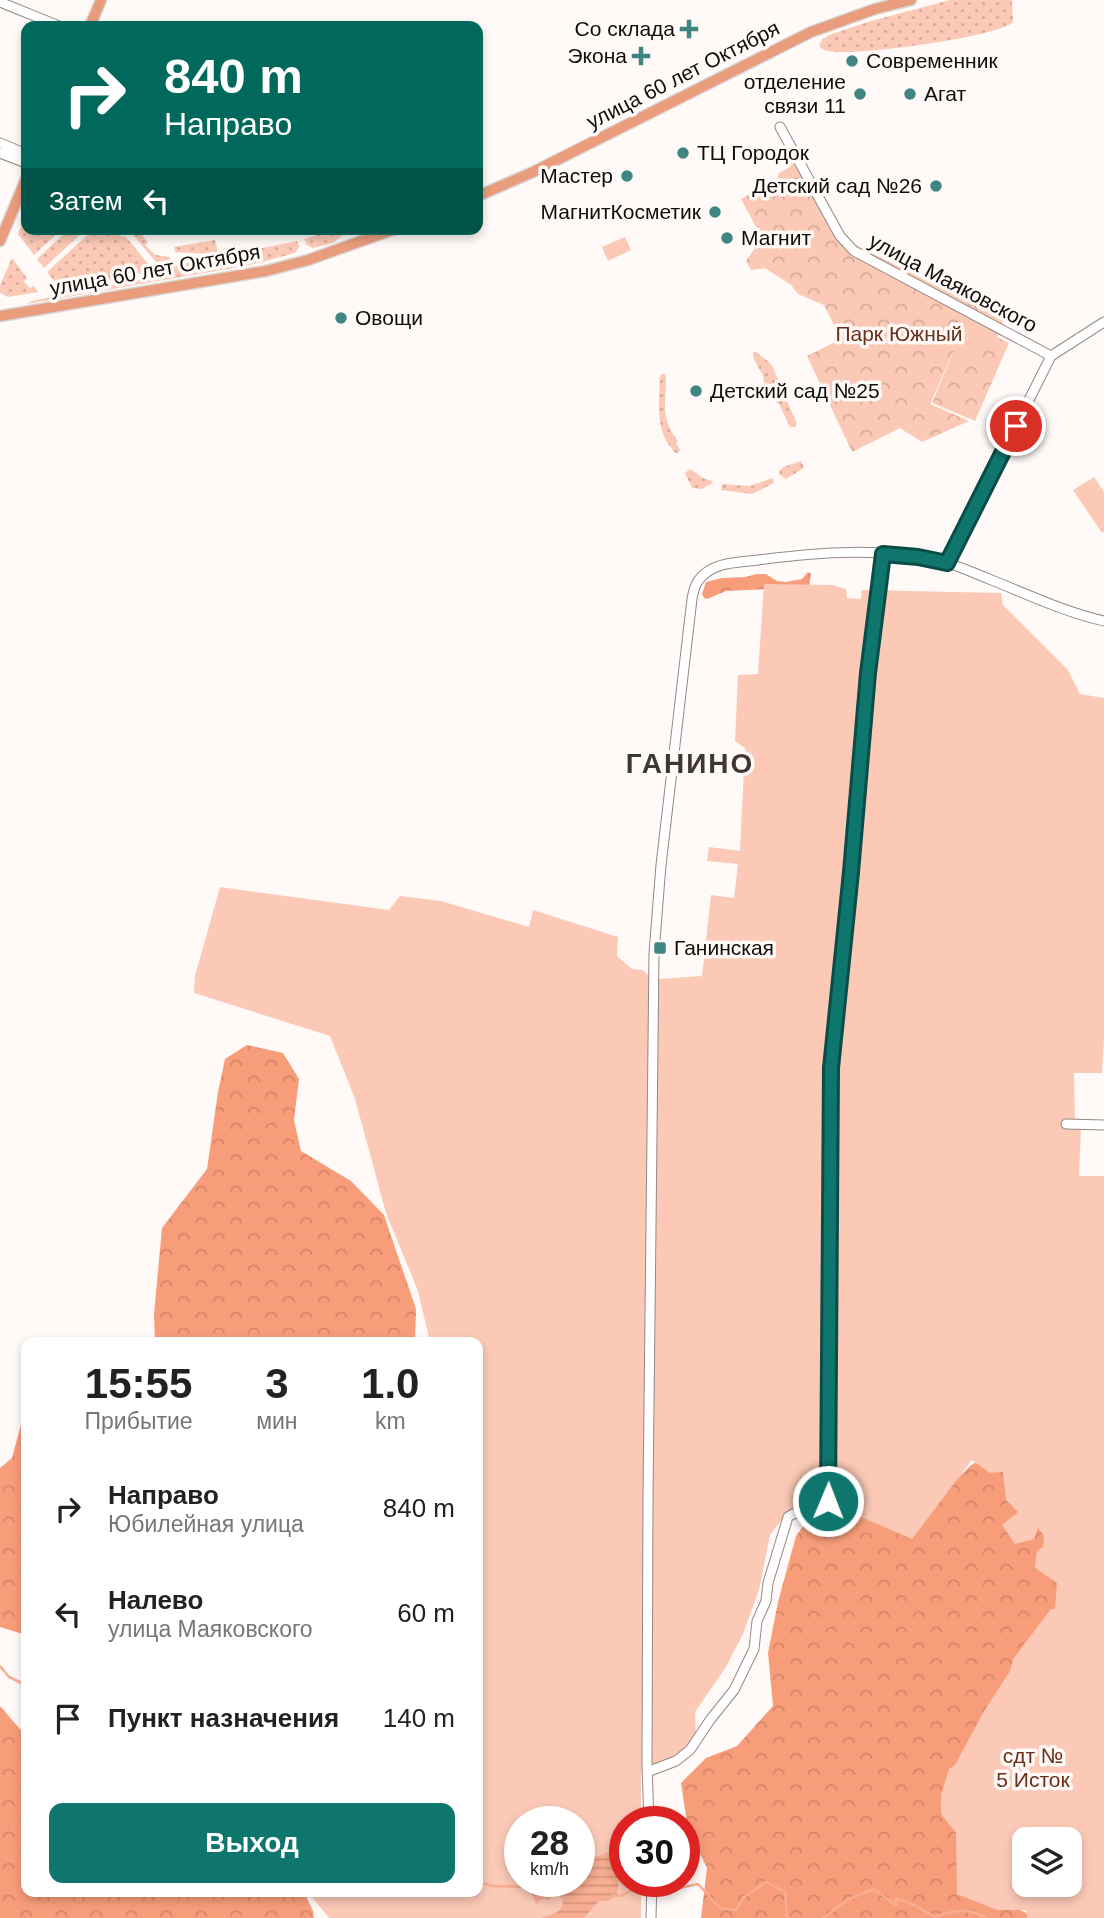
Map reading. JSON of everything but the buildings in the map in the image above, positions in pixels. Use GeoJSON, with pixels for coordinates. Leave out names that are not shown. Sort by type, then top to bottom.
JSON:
{"type":"FeatureCollection","features":[{"type":"Feature","properties":{"kind":"main road"},"geometry":{"type":"LineString","coordinates":[[92,21],[101,0]]}},
{"type":"Feature","properties":{"kind":"main road","name":"улица 60 лет Октября"},"geometry":{"type":"LineString","coordinates":[[483,194],[533,172],[811,32],[875,9],[911,0]]}},
{"type":"Feature","properties":{"kind":"main road"},"geometry":{"type":"LineString","coordinates":[[0,241],[21,191]]}},
{"type":"Feature","properties":{"kind":"main road","name":"улица 60 лет Октября"},"geometry":{"type":"LineString","coordinates":[[0,316],[266,271],[308,260],[377,235]]}},
{"type":"Feature","properties":{"kind":"street"},"geometry":{"type":"LineString","coordinates":[[0,2],[47,21]]}},
{"type":"Feature","properties":{"kind":"street","name":"улица Маяковского"},"geometry":{"type":"LineString","coordinates":[[780,127],[840,236],[854,251],[1051,356]]}},
{"type":"Feature","properties":{"kind":"street"},"geometry":{"type":"LineString","coordinates":[[0,144],[21,152]]}},
{"type":"Feature","properties":{"kind":"street"},"geometry":{"type":"LineString","coordinates":[[0,153],[21,161]]}},
{"type":"Feature","properties":{"kind":"street","name":"улица Маяковского"},"geometry":{"type":"LineString","coordinates":[[947,563],[1051,356],[1104,322]]}},
{"type":"Feature","properties":{"kind":"street"},"geometry":{"type":"LineString","coordinates":[[648,1806],[655,934],[694,589],[699,579],[708,571],[730,564],[830,553],[883,554],[947,563],[1071,612],[1104,621]]}},
{"type":"Feature","properties":{"kind":"street"},"geometry":{"type":"LineString","coordinates":[[647,1772],[677,1761],[690,1751],[730,1696],[754,1649],[757,1621],[766,1601],[768,1583],[788,1517],[824,1509],[828,1501],[831,1068],[868,673],[883,554]]}},
{"type":"Feature","properties":{"kind":"street"},"geometry":{"type":"LineString","coordinates":[[1066,1124],[1104,1125]]}},
{"type":"Feature","properties":{"kind":"street"},"geometry":{"type":"LineString","coordinates":[[651,1918],[652,1897]]}},
{"type":"Feature","properties":{"kind":"green space"},"geometry":{"type":"Polygon","coordinates":[[[950,0],[1012,0],[1013,22],[981,34],[893,48],[842,52],[828,51],[819,46],[829,35],[950,0]]]}},
{"type":"Feature","properties":{"kind":"green space","name":"Парк Южный"},"geometry":{"type":"Polygon","coordinates":[[[796,144],[841,233],[854,244],[1004,320],[997,337],[1009,343],[975,421],[932,403],[957,343],[930,404],[969,421],[922,442],[900,428],[852,452],[807,356],[841,339],[824,305],[798,294],[791,285],[765,268],[751,270],[746,261],[762,238],[741,199],[765,186],[774,188],[779,173],[788,168],[780,152],[796,144]]]}},
{"type":"Feature","properties":{"kind":"green space"},"geometry":{"type":"Polygon","coordinates":[[[21,226],[21,235],[56,235],[34,255],[18,234],[21,226]]]}},
{"type":"Feature","properties":{"kind":"green space"},"geometry":{"type":"Polygon","coordinates":[[[63,235],[80,235],[44,268],[37,259],[63,235]]]}},
{"type":"Feature","properties":{"kind":"green space"},"geometry":{"type":"Polygon","coordinates":[[[87,235],[126,237],[154,271],[61,290],[47,272],[87,235]]]}},
{"type":"Feature","properties":{"kind":"green space"},"geometry":{"type":"Polygon","coordinates":[[[133,235],[142,235],[148,242],[145,245],[155,255],[170,257],[170,261],[157,263],[133,235]]]}},
{"type":"Feature","properties":{"kind":"green space"},"geometry":{"type":"Polygon","coordinates":[[[316,235],[343,235],[333,243],[313,248],[307,245],[304,239],[316,235]]]}},
{"type":"Feature","properties":{"kind":"green space"},"geometry":{"type":"Polygon","coordinates":[[[625,237],[631,250],[608,261],[602,247],[625,237]]]}},
{"type":"Feature","properties":{"kind":"green space"},"geometry":{"type":"Polygon","coordinates":[[[215,240],[218,252],[175,252],[174,247],[215,240]]]}},
{"type":"Feature","properties":{"kind":"green space"},"geometry":{"type":"Polygon","coordinates":[[[297,241],[299,247],[295,253],[250,265],[26,304],[160,276],[159,269],[297,241]]]}},
{"type":"Feature","properties":{"kind":"green space"},"geometry":{"type":"Polygon","coordinates":[[[12,258],[27,278],[24,282],[30,288],[34,286],[38,292],[8,297],[0,293],[0,285],[12,258]]]}},
{"type":"Feature","properties":{"kind":"green space"},"geometry":{"type":"Polygon","coordinates":[[[966,324],[991,335],[976,368],[952,358],[966,324]]]}},
{"type":"Feature","properties":{"kind":"green space"},"geometry":{"type":"Polygon","coordinates":[[[755,351],[773,368],[797,424],[795,427],[790,427],[779,404],[766,396],[763,376],[754,359],[755,351]]]}},
{"type":"Feature","properties":{"kind":"green space"},"geometry":{"type":"Polygon","coordinates":[[[662,374],[665,374],[666,378],[666,418],[678,442],[676,443],[680,450],[677,454],[664,437],[661,427],[659,397],[662,374]]]}},
{"type":"Feature","properties":{"kind":"green space"},"geometry":{"type":"Polygon","coordinates":[[[801,461],[804,468],[786,479],[780,475],[779,471],[783,467],[801,461]]]}},
{"type":"Feature","properties":{"kind":"green space"},"geometry":{"type":"Polygon","coordinates":[[[690,469],[713,483],[702,489],[692,488],[685,473],[690,469]]]}},
{"type":"Feature","properties":{"kind":"green space"},"geometry":{"type":"Polygon","coordinates":[[[1094,477],[1104,492],[1102,533],[1073,490],[1094,477]]]}},
{"type":"Feature","properties":{"kind":"green space"},"geometry":{"type":"Polygon","coordinates":[[[772,478],[774,483],[752,494],[721,490],[722,484],[750,486],[772,478]]]}},
{"type":"Feature","properties":{"kind":"green space"},"geometry":{"type":"Polygon","coordinates":[[[808,572],[811,574],[809,587],[726,591],[707,599],[702,594],[706,582],[722,578],[766,574],[777,581],[786,582],[802,579],[808,572]]]}},
{"type":"Feature","properties":{"kind":"green space","name":"сдт № 5 Исток"},"geometry":{"type":"Polygon","coordinates":[[[764,584],[833,585],[846,589],[847,598],[861,599],[862,590],[1001,593],[1003,605],[1068,670],[1080,694],[1104,698],[1102,1073],[1074,1073],[1075,1126],[1081,1127],[1079,1176],[1104,1176],[1104,1918],[1027,1918],[1026,1910],[997,1910],[957,1894],[956,1833],[941,1814],[941,1795],[949,1769],[955,1765],[984,1711],[1010,1671],[1013,1659],[1051,1609],[1055,1609],[1057,1583],[1035,1568],[1037,1551],[1043,1547],[1044,1536],[1038,1528],[1034,1539],[1015,1544],[1002,1525],[1018,1512],[1006,1500],[1003,1472],[990,1473],[972,1460],[912,1539],[838,1507],[788,1512],[770,1535],[759,1590],[743,1634],[726,1667],[695,1712],[696,1735],[680,1758],[641,1770],[641,1806],[609,1806],[609,1897],[641,1897],[641,1918],[329,1918],[312,1897],[483,1897],[483,1337],[429,1337],[418,1291],[386,1213],[355,1099],[330,1036],[194,993],[195,976],[220,887],[389,910],[400,896],[441,901],[529,927],[533,910],[618,937],[617,956],[632,969],[643,970],[659,979],[702,976],[711,895],[734,898],[738,864],[707,861],[709,847],[740,851],[745,748],[735,741],[738,675],[758,674],[764,584]]]}},
{"type":"Feature","properties":{"kind":"green space"},"geometry":{"type":"Polygon","coordinates":[[[247,1045],[283,1053],[299,1079],[294,1120],[301,1151],[351,1181],[384,1215],[416,1309],[415,1337],[155,1337],[154,1314],[162,1228],[207,1169],[225,1059],[247,1045]]]}},
{"type":"Feature","properties":{"kind":"green space"},"geometry":{"type":"Polygon","coordinates":[[[21,1425],[21,1633],[0,1627],[0,1468],[12,1458],[21,1425]]]}},
{"type":"Feature","properties":{"kind":"green space","name":"сдт № 5 Исток"},"geometry":{"type":"Polygon","coordinates":[[[1003,1444],[1025,1452],[1070,1599],[1025,1827],[1012,1827],[1010,1905],[1036,1918],[701,1918],[707,1868],[700,1854],[700,1806],[684,1806],[681,1783],[706,1758],[737,1746],[773,1706],[768,1653],[778,1602],[796,1536],[834,1483],[943,1493],[970,1466],[1003,1444]]]}},
{"type":"Feature","properties":{"kind":"green space"},"geometry":{"type":"Polygon","coordinates":[[[0,1706],[21,1730],[21,1897],[306,1897],[314,1918],[0,1918],[0,1706]]]}},
{"type":"Feature","properties":{"kind":"shaded area"},"geometry":{"type":"Polygon","coordinates":[[[609,1852],[609,1897],[614,1897],[608,1901],[599,1901],[584,1918],[541,1918],[559,1911],[563,1899],[560,1897],[595,1897],[595,1856],[609,1852]]]}},
{"type":"Feature","properties":{"kind":"shaded area"},"geometry":{"type":"Polygon","coordinates":[[[533,1897],[551,1897],[549,1900],[542,1899],[536,1903],[533,1897]]]}},
{"type":"Feature","properties":{"kind":"waterway"},"geometry":{"type":"LineString","coordinates":[[0,1666],[9,1677],[21,1683]]}},
{"type":"Feature","properties":{"kind":"waterway"},"geometry":{"type":"LineString","coordinates":[[700,1886],[720,1908],[736,1910],[744,1897],[766,1882],[785,1892],[787,1918]]}},
{"type":"Feature","properties":{"kind":"waterway"},"geometry":{"type":"LineString","coordinates":[[483,1883],[504,1886]]}},
{"type":"Feature","properties":{"kind":"waterway"},"geometry":{"type":"LineString","coordinates":[[823,1918],[849,1899],[874,1889],[896,1905],[896,1898],[935,1917],[960,1911],[973,1912],[986,1918]]}},
{"type":"Feature","properties":{"kind":"place","name":"Со склада"},"geometry":{"type":"Point","coordinates":[689,29]}},
{"type":"Feature","properties":{"kind":"place","name":"Экона"},"geometry":{"type":"Point","coordinates":[641,56]}},
{"type":"Feature","properties":{"kind":"place","name":"Современник"},"geometry":{"type":"Point","coordinates":[852,61]}},
{"type":"Feature","properties":{"kind":"place","name":"отделение связи 11"},"geometry":{"type":"Point","coordinates":[860,94]}},
{"type":"Feature","properties":{"kind":"place","name":"Агат"},"geometry":{"type":"Point","coordinates":[910,94]}},
{"type":"Feature","properties":{"kind":"place","name":"ТЦ Городок"},"geometry":{"type":"Point","coordinates":[683,153]}},
{"type":"Feature","properties":{"kind":"place","name":"Мастер"},"geometry":{"type":"Point","coordinates":[627,176]}},
{"type":"Feature","properties":{"kind":"place","name":"Детский сад №26"},"geometry":{"type":"Point","coordinates":[936,186]}},
{"type":"Feature","properties":{"kind":"place","name":"МагнитКосметик"},"geometry":{"type":"Point","coordinates":[715,212]}},
{"type":"Feature","properties":{"kind":"place","name":"Магнит"},"geometry":{"type":"Point","coordinates":[727,238]}},
{"type":"Feature","properties":{"kind":"place","name":"Овощи"},"geometry":{"type":"Point","coordinates":[341,318]}},
{"type":"Feature","properties":{"kind":"place","name":"Детский сад №25"},"geometry":{"type":"Point","coordinates":[696,391]}},
{"type":"Feature","properties":{"kind":"place","name":"Ганинская"},"geometry":{"type":"Point","coordinates":[660,948]}},
{"type":"Feature","properties":{"kind":"district","name":"ГАНИНО"},"geometry":{"type":"Point","coordinates":[690,763]}},
{"type":"Feature","properties":{"kind":"route"},"geometry":{"type":"LineString","coordinates":[[828,1501],[831,1068],[868,673],[883,554],[947,563],[1016,426]]}}]}
